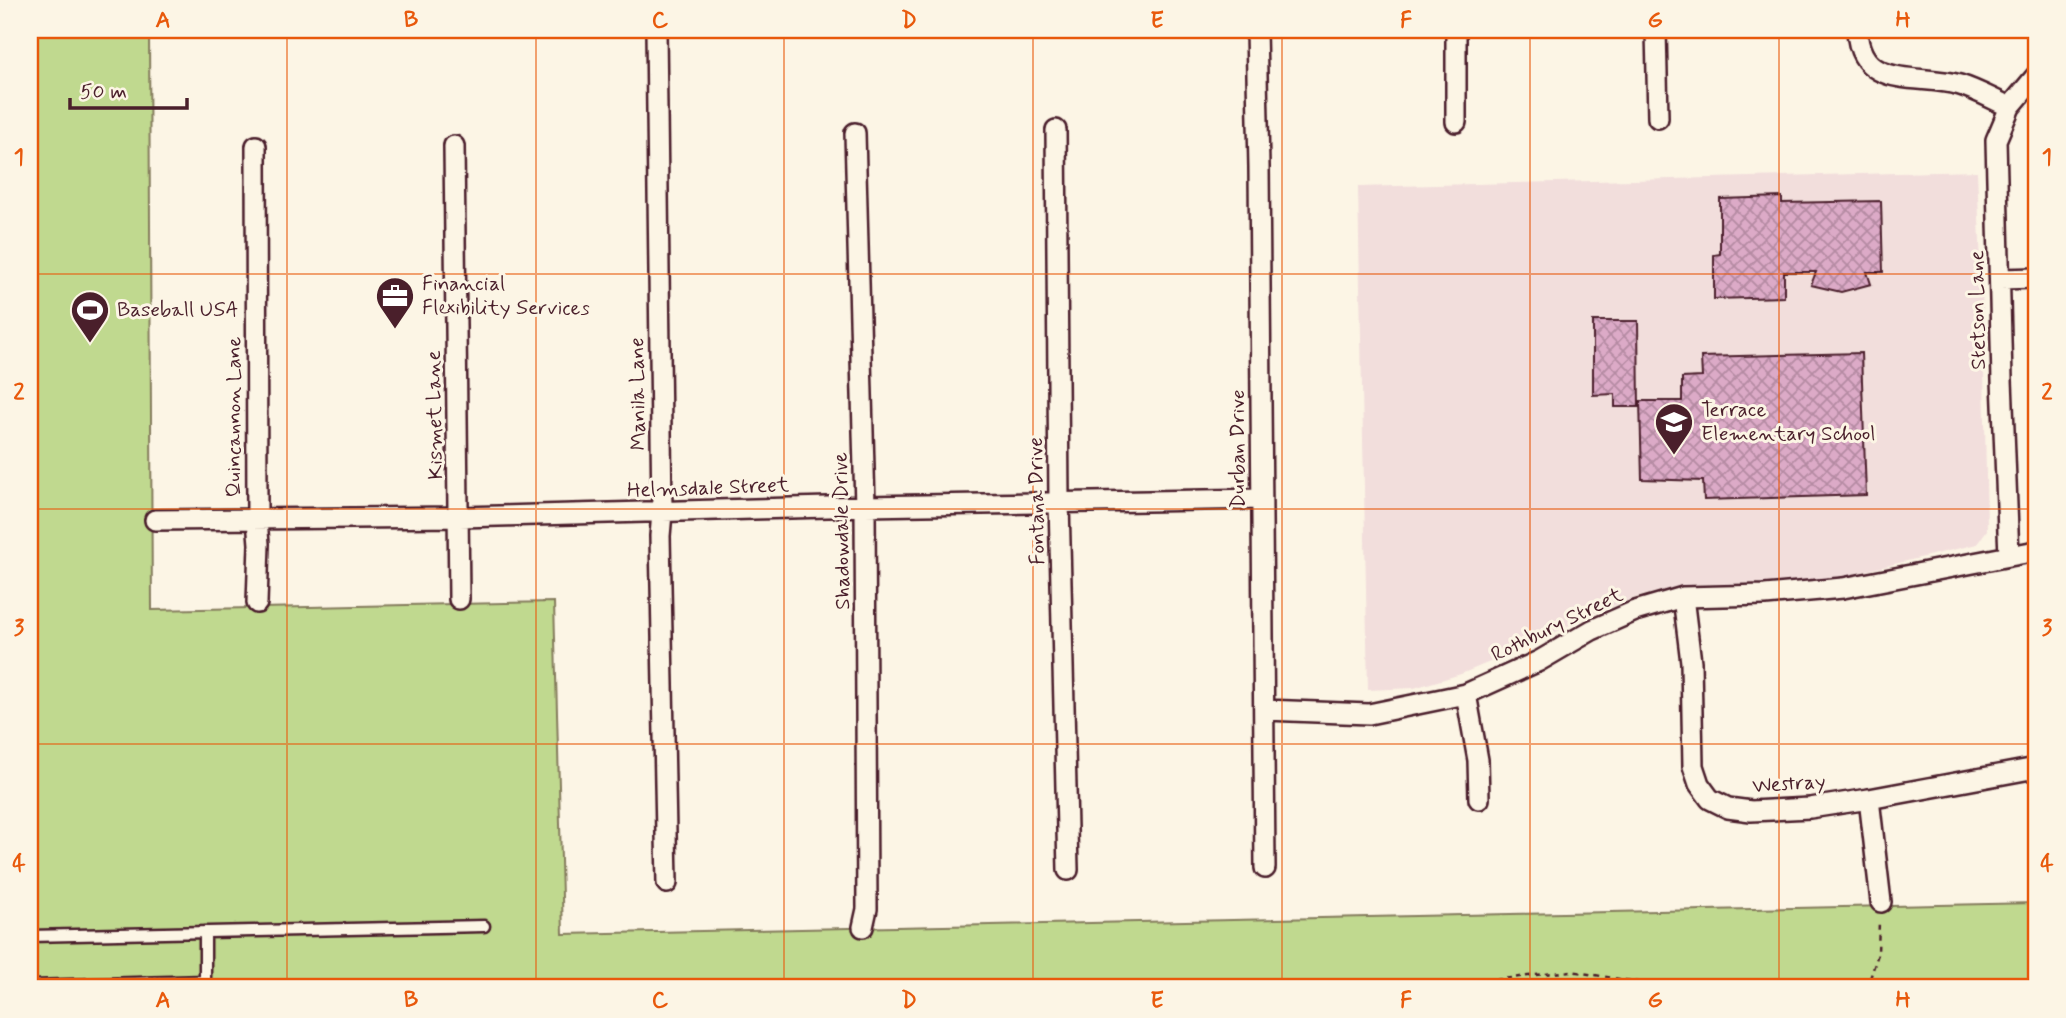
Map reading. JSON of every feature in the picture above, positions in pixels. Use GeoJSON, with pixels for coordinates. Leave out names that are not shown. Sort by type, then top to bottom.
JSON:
{"type":"FeatureCollection","features":[{"type":"Feature","properties":{"kind":"street","name":"Manila Lane"},"geometry":{"type":"LineString","coordinates":[[656,30],[662,513],[660,537],[667,883]]}},
{"type":"Feature","properties":{"kind":"street","name":"Durban Drive"},"geometry":{"type":"LineString","coordinates":[[1256,30],[1265,868]]}},
{"type":"Feature","properties":{"kind":"street"},"geometry":{"type":"LineString","coordinates":[[1455,30],[1456,122]]}},
{"type":"Feature","properties":{"kind":"street"},"geometry":{"type":"LineString","coordinates":[[1656,30],[1658,118]]}},
{"type":"Feature","properties":{"kind":"street"},"geometry":{"type":"LineString","coordinates":[[1857,30],[1863,55],[1873,68],[1892,77],[1933,79],[1961,85],[2010,107]]}},
{"type":"Feature","properties":{"kind":"street","name":"Stetson Lane"},"geometry":{"type":"LineString","coordinates":[[2009,556],[1996,140],[2010,107],[2036,76]]}},
{"type":"Feature","properties":{"kind":"street","name":"Fontana Drive"},"geometry":{"type":"LineString","coordinates":[[1056,130],[1059,502],[1068,870]]}},
{"type":"Feature","properties":{"kind":"street","name":"Shadowdale Drive"},"geometry":{"type":"LineString","coordinates":[[855,134],[866,506],[867,909],[863,927]]}},
{"type":"Feature","properties":{"kind":"street","name":"Quincannon Lane"},"geometry":{"type":"LineString","coordinates":[[256,146],[259,544],[257,603]]}},
{"type":"Feature","properties":{"kind":"street","name":"Kismet Lane"},"geometry":{"type":"LineString","coordinates":[[454,146],[459,599]]}},
{"type":"Feature","properties":{"kind":"street"},"geometry":{"type":"LineString","coordinates":[[2000,279],[2036,278]]}},
{"type":"Feature","properties":{"kind":"street","name":"Helmsdale Street"},"geometry":{"type":"LineString","coordinates":[[155,520],[460,517],[1261,499]]}},
{"type":"Feature","properties":{"kind":"street","name":"Rothbury Street"},"geometry":{"type":"LineString","coordinates":[[1265,710],[1369,714],[1466,694],[1539,661],[1603,625],[1635,611],[1683,597],[1765,595],[1843,588],[2036,551]]}},
{"type":"Feature","properties":{"kind":"street","name":"Westray"},"geometry":{"type":"LineString","coordinates":[[1683,597],[1691,662],[1693,766],[1699,784],[1710,799],[1728,808],[1751,811],[1810,808],[2036,768]]}},
{"type":"Feature","properties":{"kind":"street"},"geometry":{"type":"LineString","coordinates":[[1466,694],[1478,760],[1479,799]]}},
{"type":"Feature","properties":{"kind":"street"},"geometry":{"type":"LineString","coordinates":[[1869,799],[1881,902]]}},
{"type":"Feature","properties":{"kind":"lane"},"geometry":{"type":"LineString","coordinates":[[30,936],[484,926]]}},
{"type":"Feature","properties":{"kind":"lane"},"geometry":{"type":"LineString","coordinates":[[30,986],[205,981],[205,932]]}},
{"type":"Feature","properties":{"kind":"path"},"geometry":{"type":"LineString","coordinates":[[1867,988],[1878,954],[1881,902]]}},
{"type":"Feature","properties":{"kind":"path"},"geometry":{"type":"LineString","coordinates":[[1447,988],[1459,984],[1571,971],[1673,988]]}},
{"type":"Feature","properties":{"kind":"path"},"geometry":{"type":"LineString","coordinates":[[1044,988],[1067,985],[1077,988]]}},
{"type":"Feature","properties":{"kind":"shaded area","name":"Terrace Elementary School"},"geometry":{"type":"Polygon","coordinates":[[[1977,171],[1987,530],[1977,544],[1845,576],[1769,583],[1683,585],[1631,599],[1585,617],[1531,645],[1461,674],[1414,688],[1368,690],[1358,187],[1977,171]]]}},
{"type":"Feature","properties":{"kind":"green space","name":"Baseball USA"},"geometry":{"type":"Polygon","coordinates":[[[30,30],[149,30],[152,610],[554,602],[563,934],[2036,903],[2036,988],[30,988],[30,30]]]}},
{"type":"Feature","properties":{"kind":"building"},"geometry":{"type":"Polygon","coordinates":[[[1782,197],[1782,203],[1881,201],[1883,272],[1867,272],[1871,284],[1841,292],[1811,285],[1816,272],[1784,272],[1784,297],[1714,299],[1714,255],[1720,254],[1720,199],[1782,197]]]}},
{"type":"Feature","properties":{"kind":"building"},"geometry":{"type":"Polygon","coordinates":[[[1593,321],[1638,321],[1639,407],[1615,407],[1615,394],[1593,395],[1593,321]]]}},
{"type":"Feature","properties":{"kind":"building"},"geometry":{"type":"Polygon","coordinates":[[[1861,353],[1866,495],[1704,500],[1703,481],[1642,479],[1640,401],[1682,401],[1682,378],[1702,377],[1701,357],[1861,353]]]}},
{"type":"Feature","properties":{"kind":"place","name":"Financial Flexibility Services"},"geometry":{"type":"Point","coordinates":[395,330]}},
{"type":"Feature","properties":{"kind":"place","name":"Baseball USA"},"geometry":{"type":"Point","coordinates":[90,344]}},
{"type":"Feature","properties":{"kind":"place","name":"Terrace Elementary School"},"geometry":{"type":"Point","coordinates":[1674,456]}}]}
